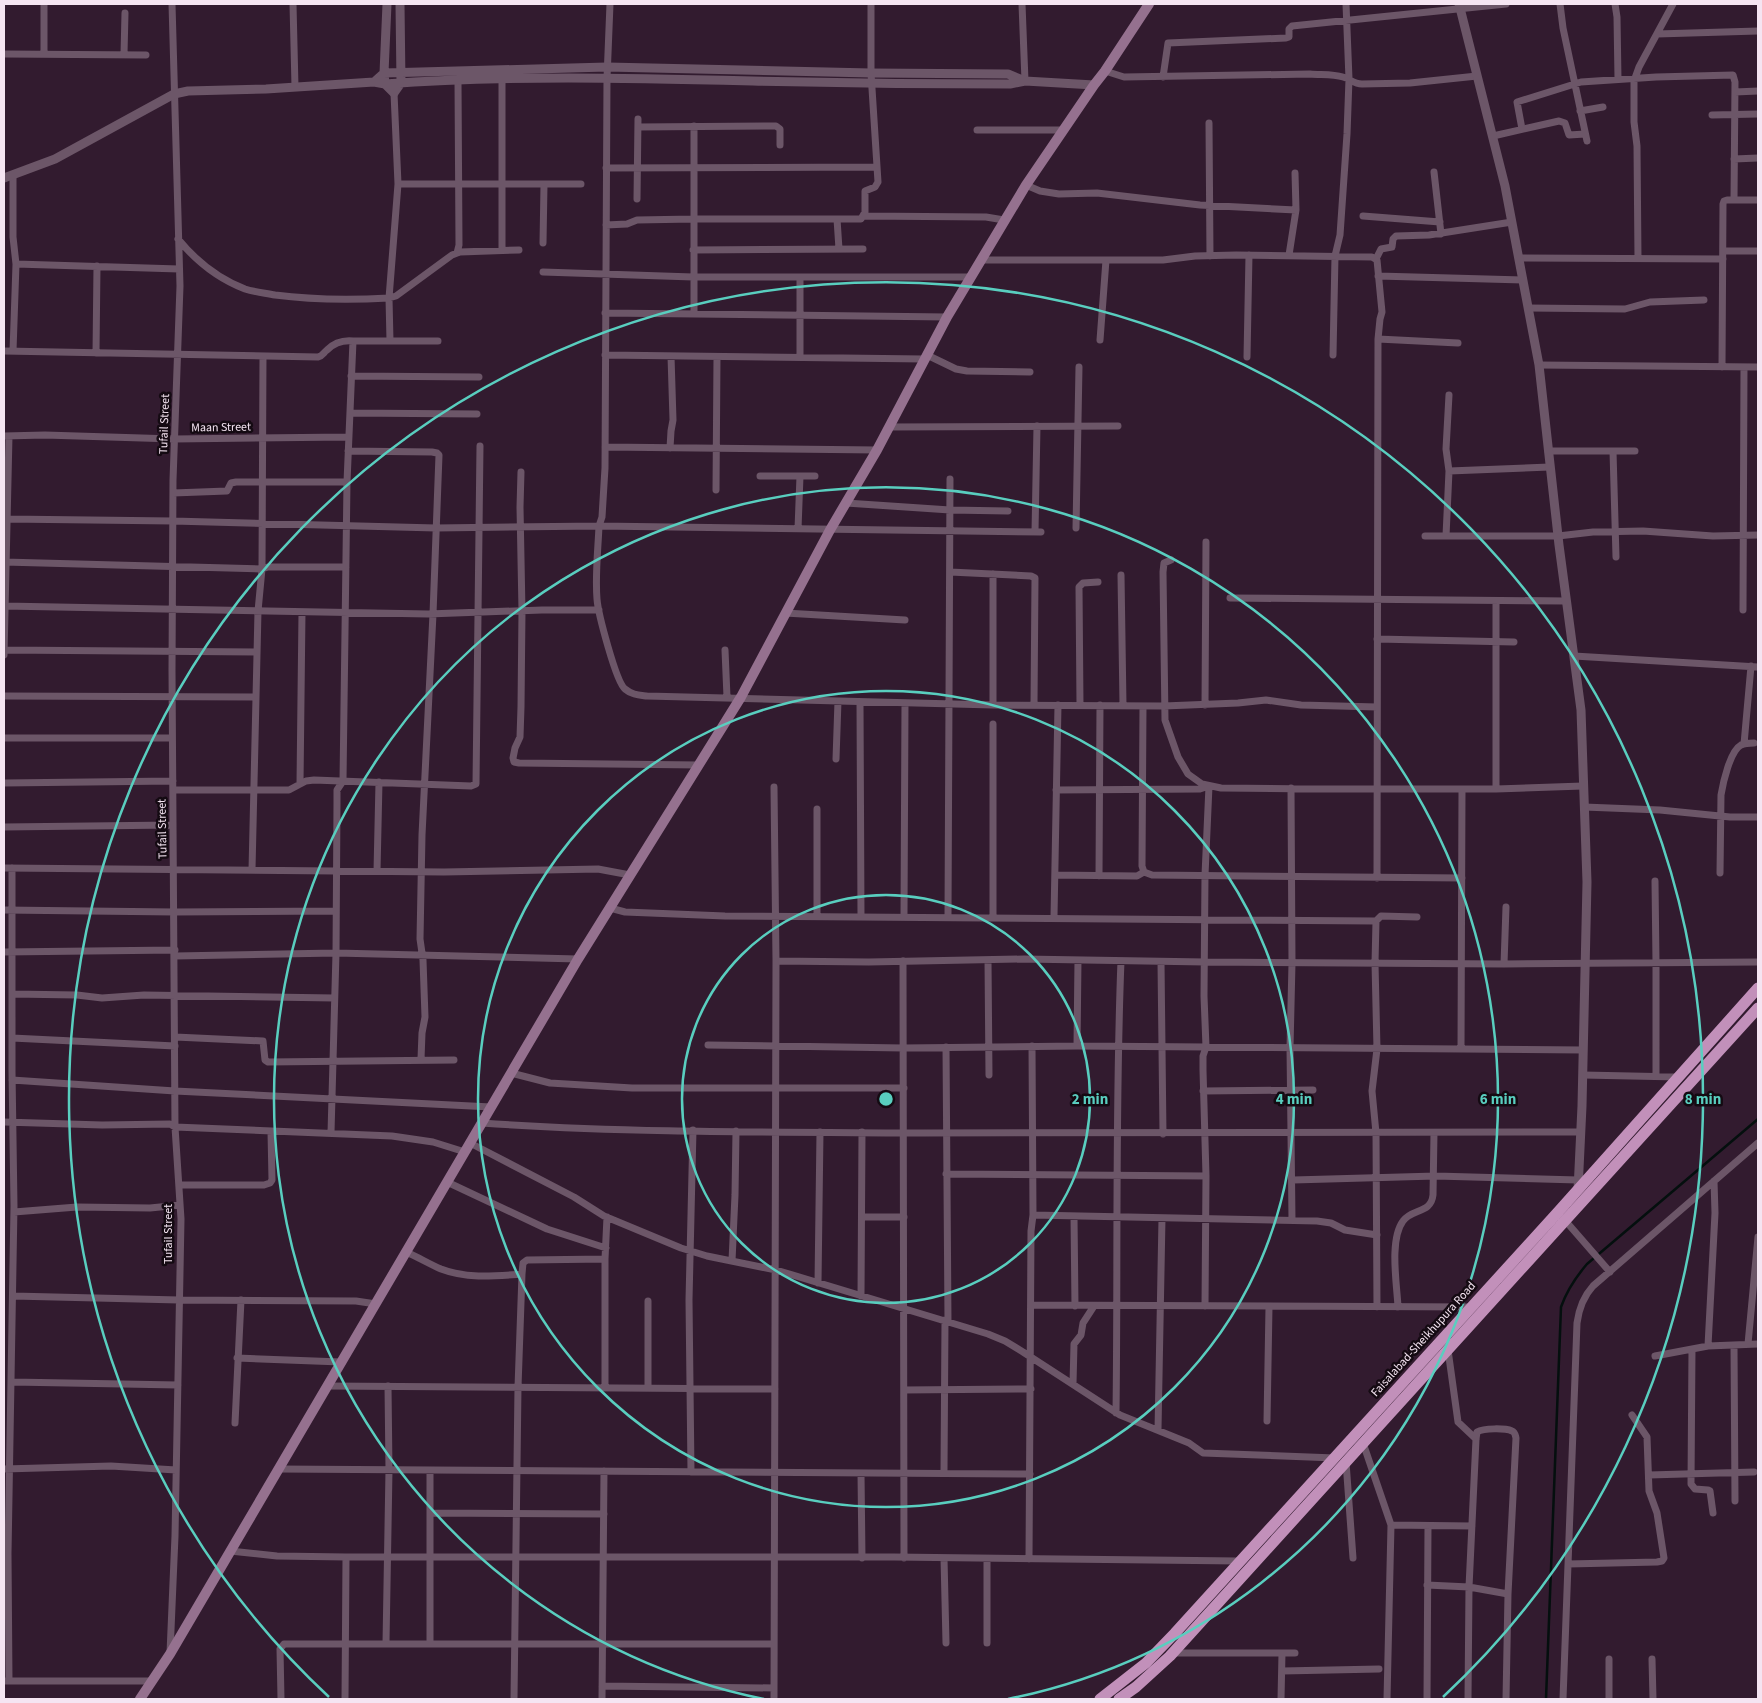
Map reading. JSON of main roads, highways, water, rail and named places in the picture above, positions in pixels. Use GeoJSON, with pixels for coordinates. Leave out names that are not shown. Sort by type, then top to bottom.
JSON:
{"type":"FeatureCollection","features":[{"type":"Feature","properties":{"kind":"highway","name":"Faisalabad-Sheikhupura Road"},"geometry":{"type":"LineString","coordinates":[[1100,1699],[1146,1662],[1240,1561],[1341,1460],[1363,1443],[1448,1350],[1562,1217],[1578,1185],[1679,1077],[1758,988]]}},
{"type":"Feature","properties":{"kind":"highway","name":"Faisalabad-Sheikhupura Road"},"geometry":{"type":"LineString","coordinates":[[1119,1699],[1136,1687],[1173,1653],[1471,1307],[1562,1217],[1758,1008]]}},
{"type":"Feature","properties":{"kind":"main road"},"geometry":{"type":"LineString","coordinates":[[140,1699],[170,1654],[578,959],[741,698],[830,530],[877,450],[947,317],[1004,220],[1148,4]]}},
{"type":"Feature","properties":{"kind":"waterway"},"geometry":{"type":"LineString","coordinates":[[1546,1699],[1561,1307],[1572,1284],[1587,1264],[1758,1119]]}}]}
